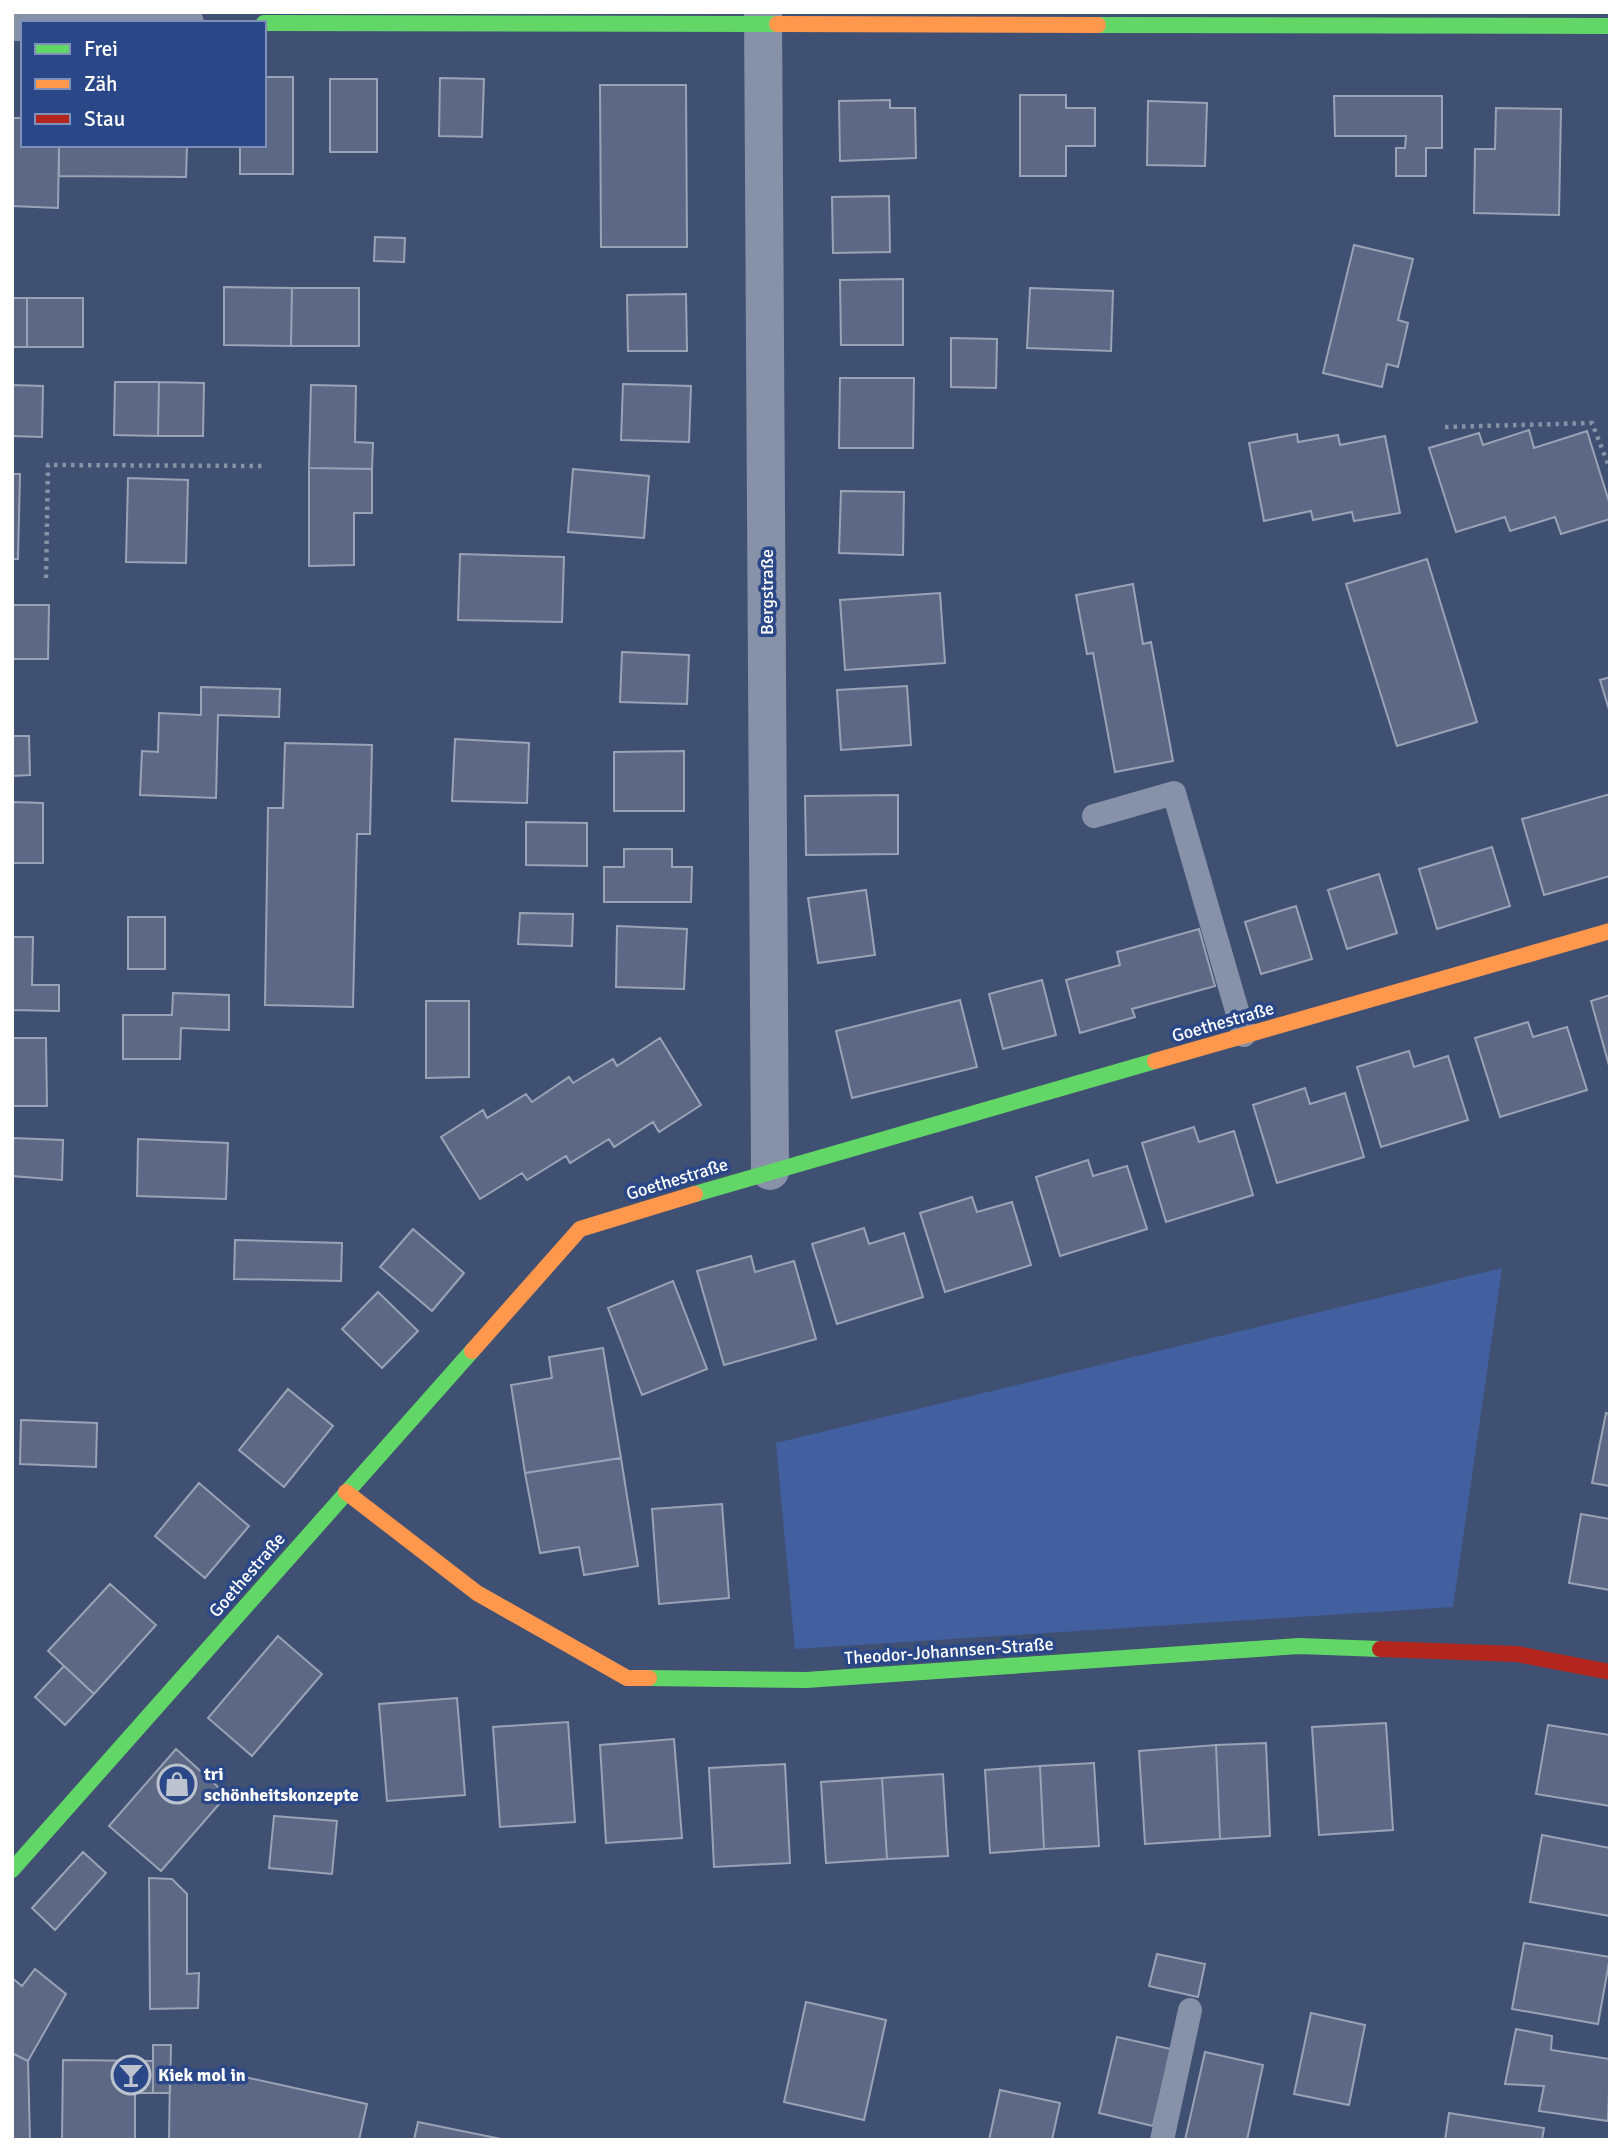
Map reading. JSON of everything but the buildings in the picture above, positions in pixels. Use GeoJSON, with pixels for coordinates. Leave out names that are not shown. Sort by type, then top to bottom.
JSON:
{"type":"FeatureCollection","features":[{"type":"Feature","properties":{"kind":"street"},"geometry":{"type":"LineString","coordinates":[[266,23],[764,18],[1610,26]]}},
{"type":"Feature","properties":{"kind":"street","name":"Bergstraße"},"geometry":{"type":"LineString","coordinates":[[764,18],[770,1171]]}},
{"type":"Feature","properties":{"kind":"street","name":"Goethestraße"},"geometry":{"type":"LineString","coordinates":[[12,1870],[580,1228],[770,1171],[1610,931]]}},
{"type":"Feature","properties":{"kind":"street","name":"Theodor-Johannsen-Straße"},"geometry":{"type":"LineString","coordinates":[[346,1492],[477,1592],[626,1678],[806,1680],[1299,1646],[1517,1654],[1610,1672]]}},
{"type":"Feature","properties":{"kind":"lane"},"geometry":{"type":"LineString","coordinates":[[1094,816],[1174,793],[1244,1035]]}},
{"type":"Feature","properties":{"kind":"lane"},"geometry":{"type":"LineString","coordinates":[[1162,2140],[1191,2010]]}},
{"type":"Feature","properties":{"kind":"path"},"geometry":{"type":"LineString","coordinates":[[1444,427],[1592,423],[1610,469]]}},
{"type":"Feature","properties":{"kind":"path"},"geometry":{"type":"LineString","coordinates":[[46,578],[48,465],[262,466]]}},
{"type":"Feature","properties":{"kind":"shaded area"},"geometry":{"type":"Polygon","coordinates":[[[1502,1268],[1453,1607],[795,1649],[776,1443],[1502,1268]]]}},
{"type":"Feature","properties":{"kind":"traffic: fast"},"geometry":{"type":"LineString","coordinates":[[266,23],[777,24]]}},
{"type":"Feature","properties":{"kind":"traffic: fast"},"geometry":{"type":"LineString","coordinates":[[1098,25],[1610,26]]}},
{"type":"Feature","properties":{"kind":"traffic: fast"},"geometry":{"type":"LineString","coordinates":[[695,1194],[1155,1061]]}},
{"type":"Feature","properties":{"kind":"traffic: fast"},"geometry":{"type":"LineString","coordinates":[[12,1870],[472,1351]]}},
{"type":"Feature","properties":{"kind":"traffic: fast"},"geometry":{"type":"LineString","coordinates":[[649,1678],[806,1680],[1299,1646],[1380,1649]]}},
{"type":"Feature","properties":{"kind":"traffic: slow"},"geometry":{"type":"LineString","coordinates":[[777,24],[1098,25]]}},
{"type":"Feature","properties":{"kind":"traffic: slow"},"geometry":{"type":"LineString","coordinates":[[1155,1061],[1610,931]]}},
{"type":"Feature","properties":{"kind":"traffic: slow"},"geometry":{"type":"LineString","coordinates":[[472,1351],[580,1229],[695,1194]]}},
{"type":"Feature","properties":{"kind":"traffic: slow"},"geometry":{"type":"LineString","coordinates":[[346,1492],[477,1593],[627,1678],[649,1678]]}},
{"type":"Feature","properties":{"kind":"traffic: jam"},"geometry":{"type":"LineString","coordinates":[[1380,1649],[1517,1654],[1610,1672]]}},
{"type":"Feature","properties":{"kind":"place","name":"tri schönheitskonzepte"},"geometry":{"type":"Point","coordinates":[177,1784]}},
{"type":"Feature","properties":{"kind":"place","name":"Kiek mol in"},"geometry":{"type":"Point","coordinates":[131,2075]}}]}
